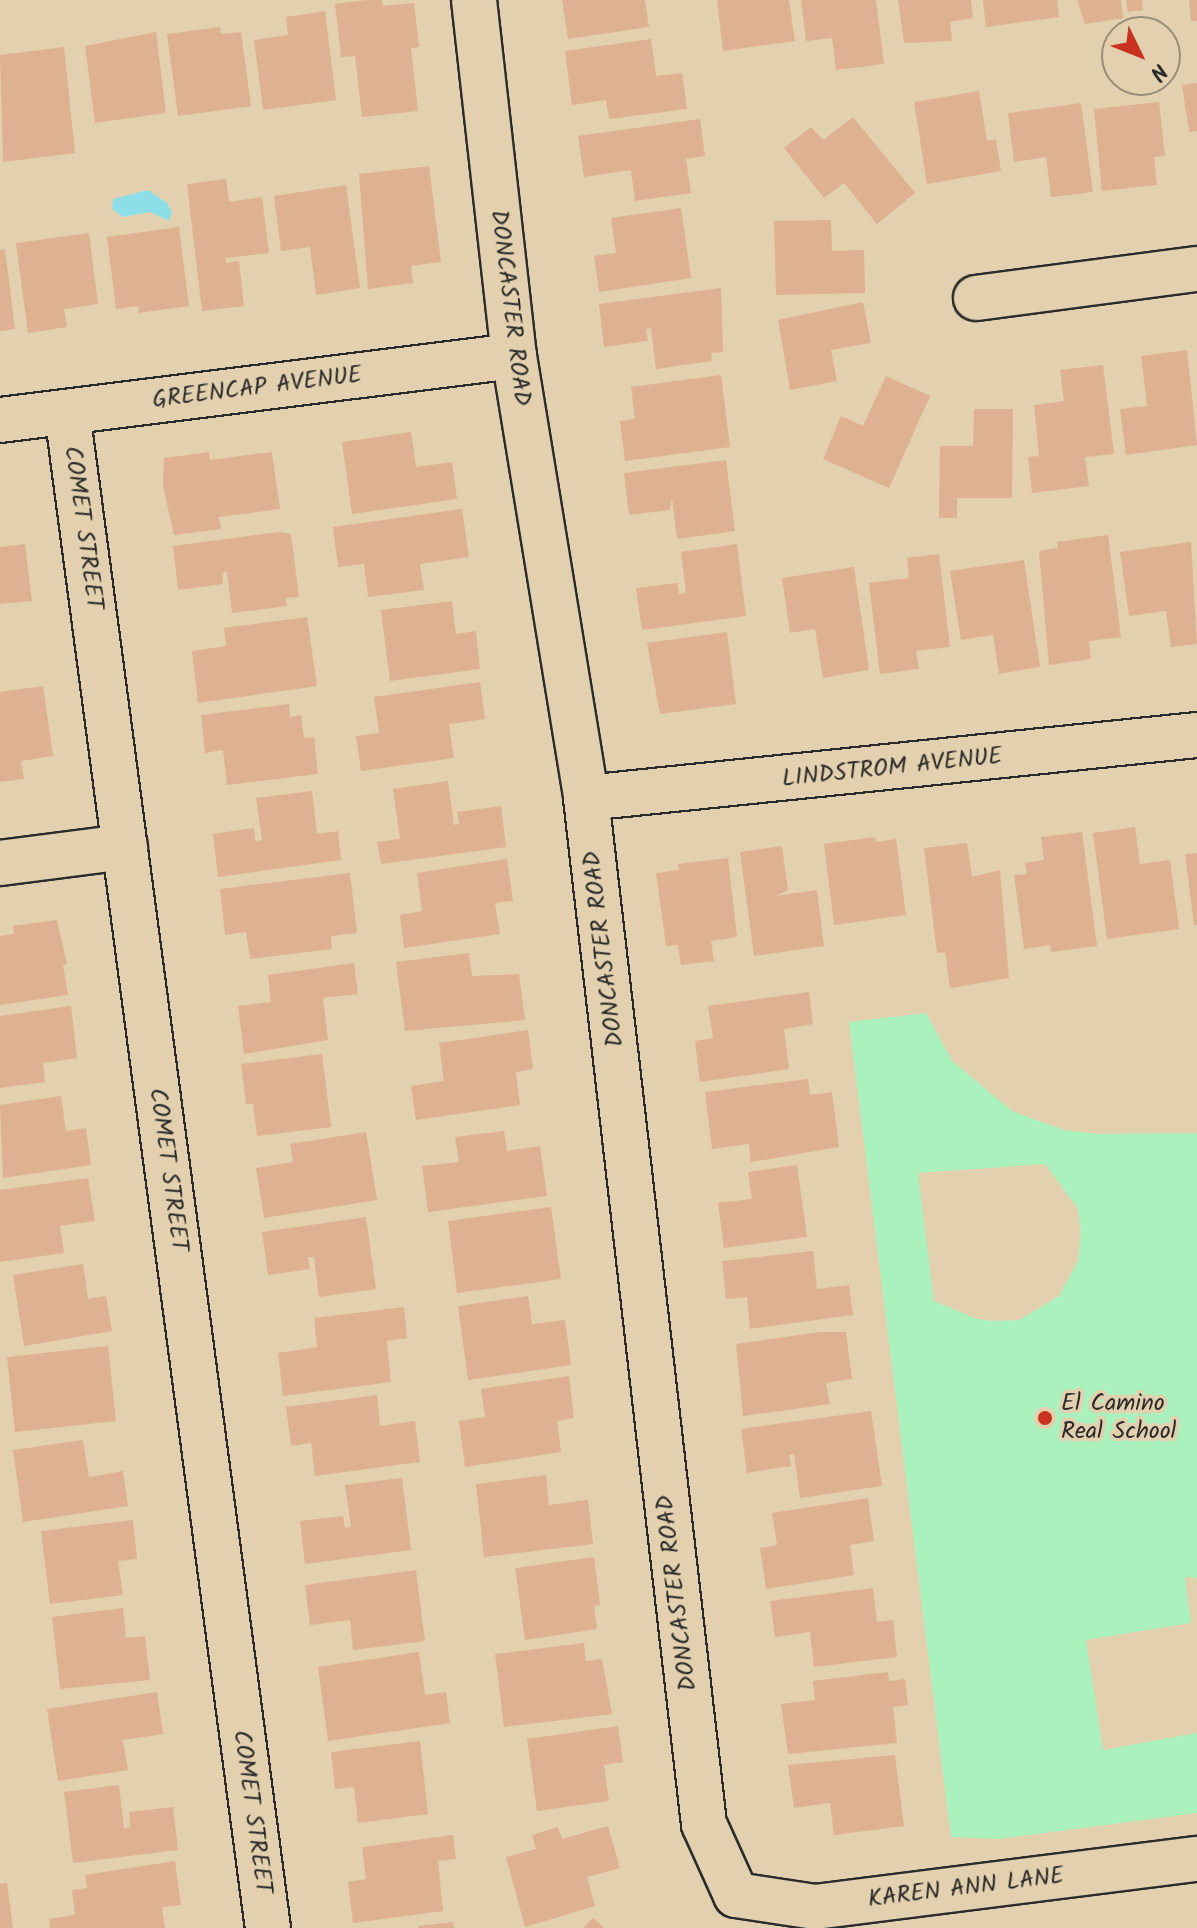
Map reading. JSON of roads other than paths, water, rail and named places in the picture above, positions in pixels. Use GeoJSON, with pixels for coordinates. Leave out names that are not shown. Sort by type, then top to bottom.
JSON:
{"type":"FeatureCollection","features":[{"type":"Feature","properties":{"kind":"street","name":"DONCASTER ROAD"},"geometry":{"type":"LineString","coordinates":[[474,0],[514,356],[586,798],[704,1824],[736,1895]]}},
{"type":"Feature","properties":{"kind":"street"},"geometry":{"type":"LineString","coordinates":[[976,298],[1197,269]]}},
{"type":"Feature","properties":{"kind":"street","name":"GREENCAP AVENUE"},"geometry":{"type":"LineString","coordinates":[[0,420],[514,356]]}},
{"type":"Feature","properties":{"kind":"street","name":"COMET STREET"},"geometry":{"type":"LineString","coordinates":[[67,412],[268,1928]]}},
{"type":"Feature","properties":{"kind":"street","name":"LINDSTROM AVENUE"},"geometry":{"type":"LineString","coordinates":[[586,798],[1197,735]]}},
{"type":"Feature","properties":{"kind":"street"},"geometry":{"type":"LineString","coordinates":[[0,863],[125,847]]}},
{"type":"Feature","properties":{"kind":"street","name":"KAREN ANN LANE"},"geometry":{"type":"LineString","coordinates":[[736,1895],[815,1907],[1197,1859]]}},
{"type":"Feature","properties":{"kind":"water"},"geometry":{"type":"Polygon","coordinates":[[[148,190],[167,203],[172,212],[169,221],[150,212],[123,217],[112,209],[113,199],[148,190]]]}},
{"type":"Feature","properties":{"kind":"place","name":"El Camino Real School"},"geometry":{"type":"Point","coordinates":[1045,1418]}}]}
